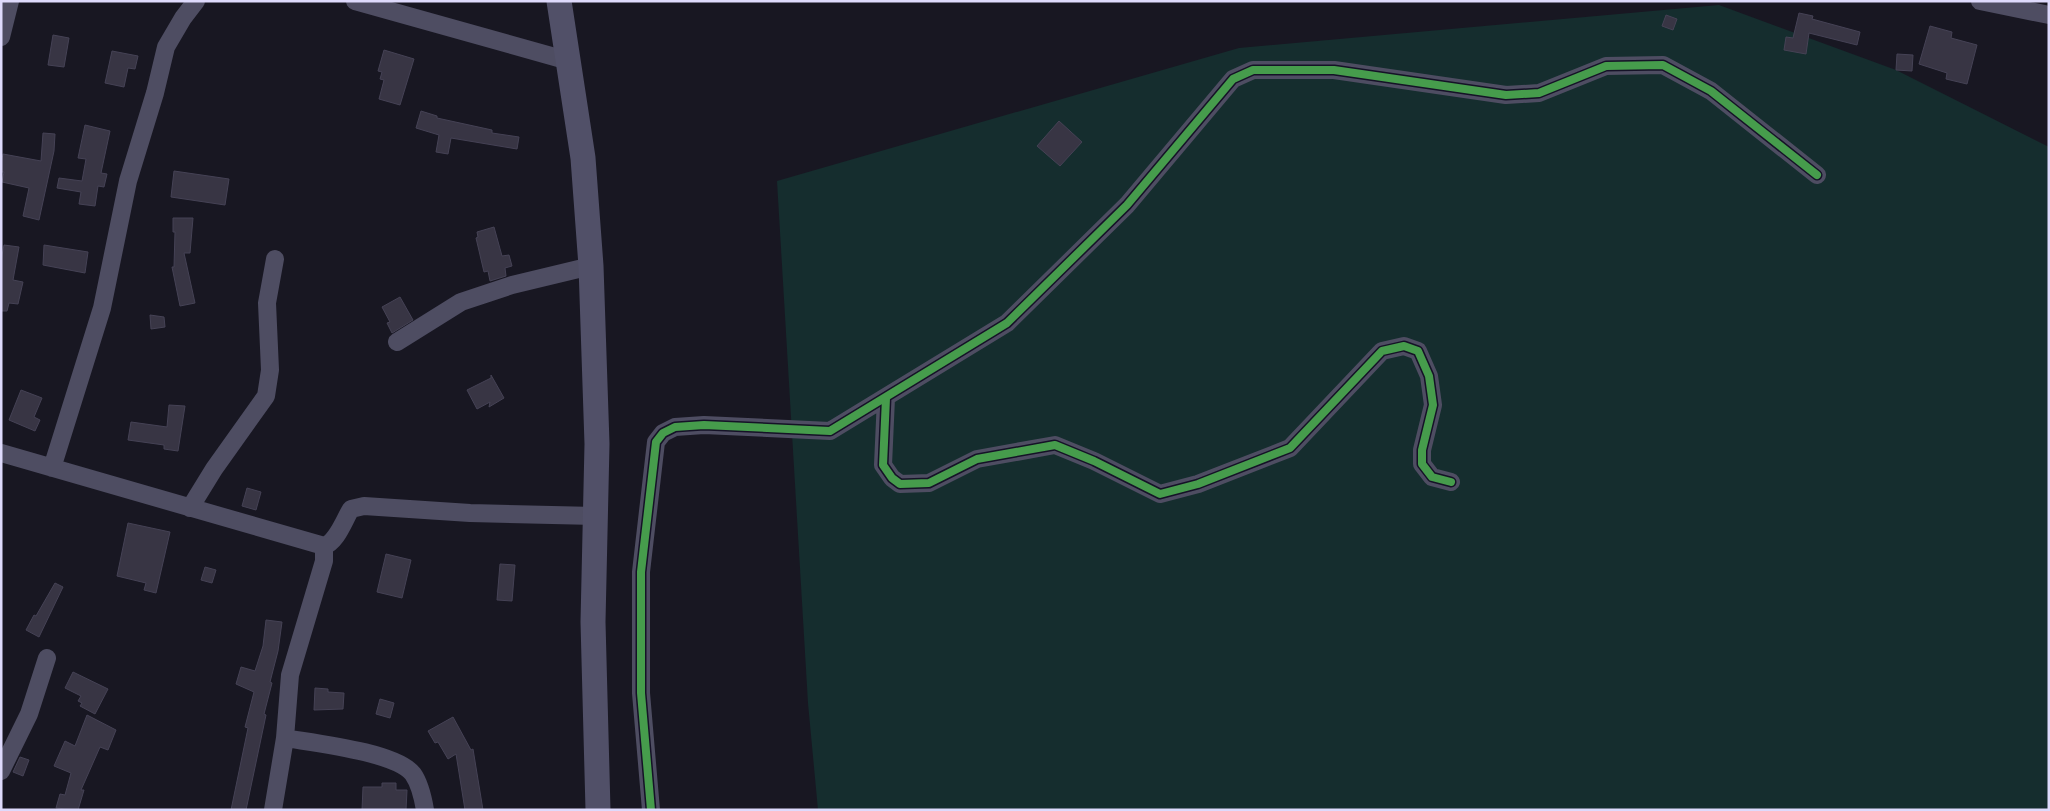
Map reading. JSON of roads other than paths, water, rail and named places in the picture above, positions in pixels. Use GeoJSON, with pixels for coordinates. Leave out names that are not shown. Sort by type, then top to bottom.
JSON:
{"type":"FeatureCollection","features":[{"type":"Feature","properties":{"kind":"main road"},"geometry":{"type":"LineString","coordinates":[[559,1],[583,158],[591,266],[597,444],[593,622],[598,810]]}},
{"type":"Feature","properties":{"kind":"street"},"geometry":{"type":"LineString","coordinates":[[1,36],[10,1]]}},
{"type":"Feature","properties":{"kind":"street"},"geometry":{"type":"LineString","coordinates":[[52,468],[102,308],[128,181],[155,93],[166,47],[183,18],[196,1]]}},
{"type":"Feature","properties":{"kind":"street"},"geometry":{"type":"LineString","coordinates":[[356,1],[568,61]]}},
{"type":"Feature","properties":{"kind":"street"},"geometry":{"type":"LineString","coordinates":[[1980,1],[2049,15]]}},
{"type":"Feature","properties":{"kind":"street"},"geometry":{"type":"LineString","coordinates":[[651,810],[641,693],[641,572],[656,442],[663,433],[675,427],[704,425],[830,431],[1007,323],[1127,205],[1233,78],[1252,70],[1334,70],[1506,95],[1539,93],[1606,66],[1663,65],[1711,91],[1817,175]]}},
{"type":"Feature","properties":{"kind":"street"},"geometry":{"type":"LineString","coordinates":[[190,508],[214,469],[266,396],[270,370],[267,303],[275,259]]}},
{"type":"Feature","properties":{"kind":"street"},"geometry":{"type":"LineString","coordinates":[[397,342],[461,302],[512,285],[591,266]]}},
{"type":"Feature","properties":{"kind":"street"},"geometry":{"type":"LineString","coordinates":[[886,398],[883,465],[892,478],[900,484],[929,483],[976,459],[1055,445],[1094,461],[1160,494],[1198,484],[1290,448],[1382,351],[1404,346],[1418,351],[1429,376],[1433,405],[1422,450],[1422,464],[1432,477],[1451,482]]}},
{"type":"Feature","properties":{"kind":"street"},"geometry":{"type":"LineString","coordinates":[[1,453],[324,546],[330,544],[351,509],[364,506],[470,513],[596,516]]}},
{"type":"Feature","properties":{"kind":"street"},"geometry":{"type":"LineString","coordinates":[[274,810],[285,738],[290,675],[324,561],[324,546]]}},
{"type":"Feature","properties":{"kind":"street"},"geometry":{"type":"LineString","coordinates":[[1,771],[28,714],[47,658]]}},
{"type":"Feature","properties":{"kind":"street"},"geometry":{"type":"LineString","coordinates":[[285,738],[384,756],[412,773],[422,793],[425,810]]}}]}
